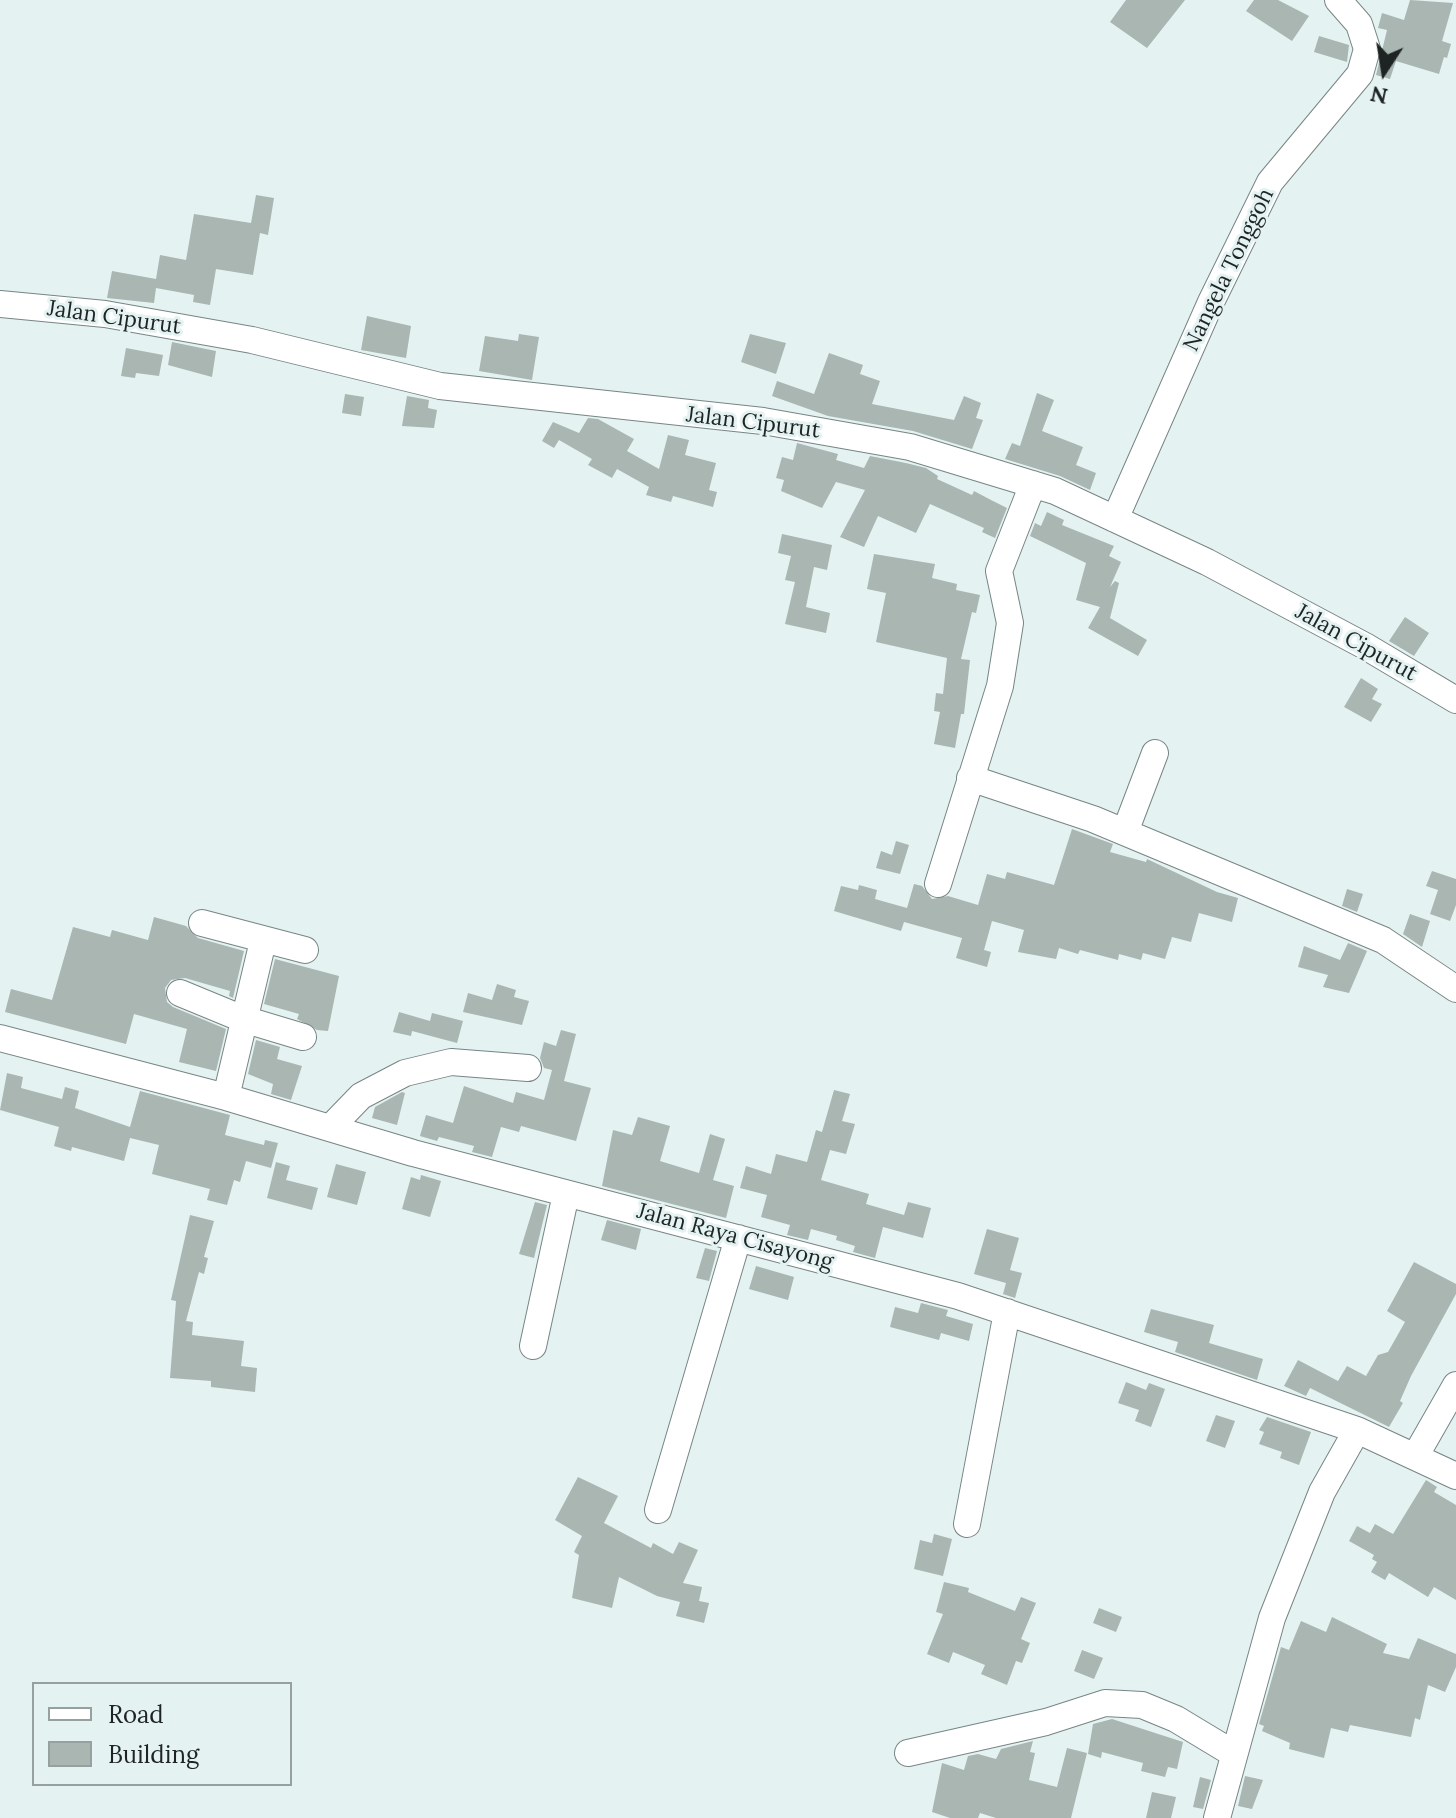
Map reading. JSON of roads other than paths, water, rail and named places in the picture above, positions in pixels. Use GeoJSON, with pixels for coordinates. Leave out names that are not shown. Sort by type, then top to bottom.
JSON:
{"type":"FeatureCollection","features":[{"type":"Feature","properties":{"kind":"street","name":"Nangela Tonggoh"},"geometry":{"type":"LineString","coordinates":[[1115,519],[1211,302],[1270,182],[1360,74],[1367,49],[1359,24],[1338,0]]}},
{"type":"Feature","properties":{"kind":"street","name":"Jalan Cipurut"},"geometry":{"type":"LineString","coordinates":[[0,304],[105,314],[237,338],[440,386],[763,421],[910,447],[1033,484],[1115,519],[1273,597],[1456,700]]}},
{"type":"Feature","properties":{"kind":"street"},"geometry":{"type":"LineString","coordinates":[[938,884],[1000,686],[1010,623],[999,571],[1033,484]]}},
{"type":"Feature","properties":{"kind":"street"},"geometry":{"type":"LineString","coordinates":[[1125,832],[1155,753]]}},
{"type":"Feature","properties":{"kind":"street"},"geometry":{"type":"LineString","coordinates":[[970,778],[1125,832],[1383,940],[1456,989]]}},
{"type":"Feature","properties":{"kind":"street"},"geometry":{"type":"LineString","coordinates":[[202,923],[305,950]]}},
{"type":"Feature","properties":{"kind":"street"},"geometry":{"type":"LineString","coordinates":[[226,1097],[263,941]]}},
{"type":"Feature","properties":{"kind":"street"},"geometry":{"type":"LineString","coordinates":[[180,993],[243,1019],[303,1037]]}},
{"type":"Feature","properties":{"kind":"street","name":"Jalan Raya Cisayong"},"geometry":{"type":"LineString","coordinates":[[0,1038],[226,1097],[566,1194],[1007,1312],[1357,1430],[1456,1476]]}},
{"type":"Feature","properties":{"kind":"street"},"geometry":{"type":"LineString","coordinates":[[330,1128],[361,1096],[405,1073],[451,1062],[528,1068]]}},
{"type":"Feature","properties":{"kind":"street"},"geometry":{"type":"LineString","coordinates":[[533,1346],[566,1194]]}},
{"type":"Feature","properties":{"kind":"street"},"geometry":{"type":"LineString","coordinates":[[658,1510],[738,1238]]}},
{"type":"Feature","properties":{"kind":"street"},"geometry":{"type":"LineString","coordinates":[[967,1524],[1007,1312]]}},
{"type":"Feature","properties":{"kind":"street"},"geometry":{"type":"LineString","coordinates":[[1416,1455],[1456,1385]]}},
{"type":"Feature","properties":{"kind":"street"},"geometry":{"type":"LineString","coordinates":[[1217,1818],[1272,1618],[1322,1492],[1357,1430]]}},
{"type":"Feature","properties":{"kind":"street"},"geometry":{"type":"LineString","coordinates":[[908,1753],[1046,1722],[1105,1703],[1142,1705],[1176,1719],[1234,1754]]}}]}
